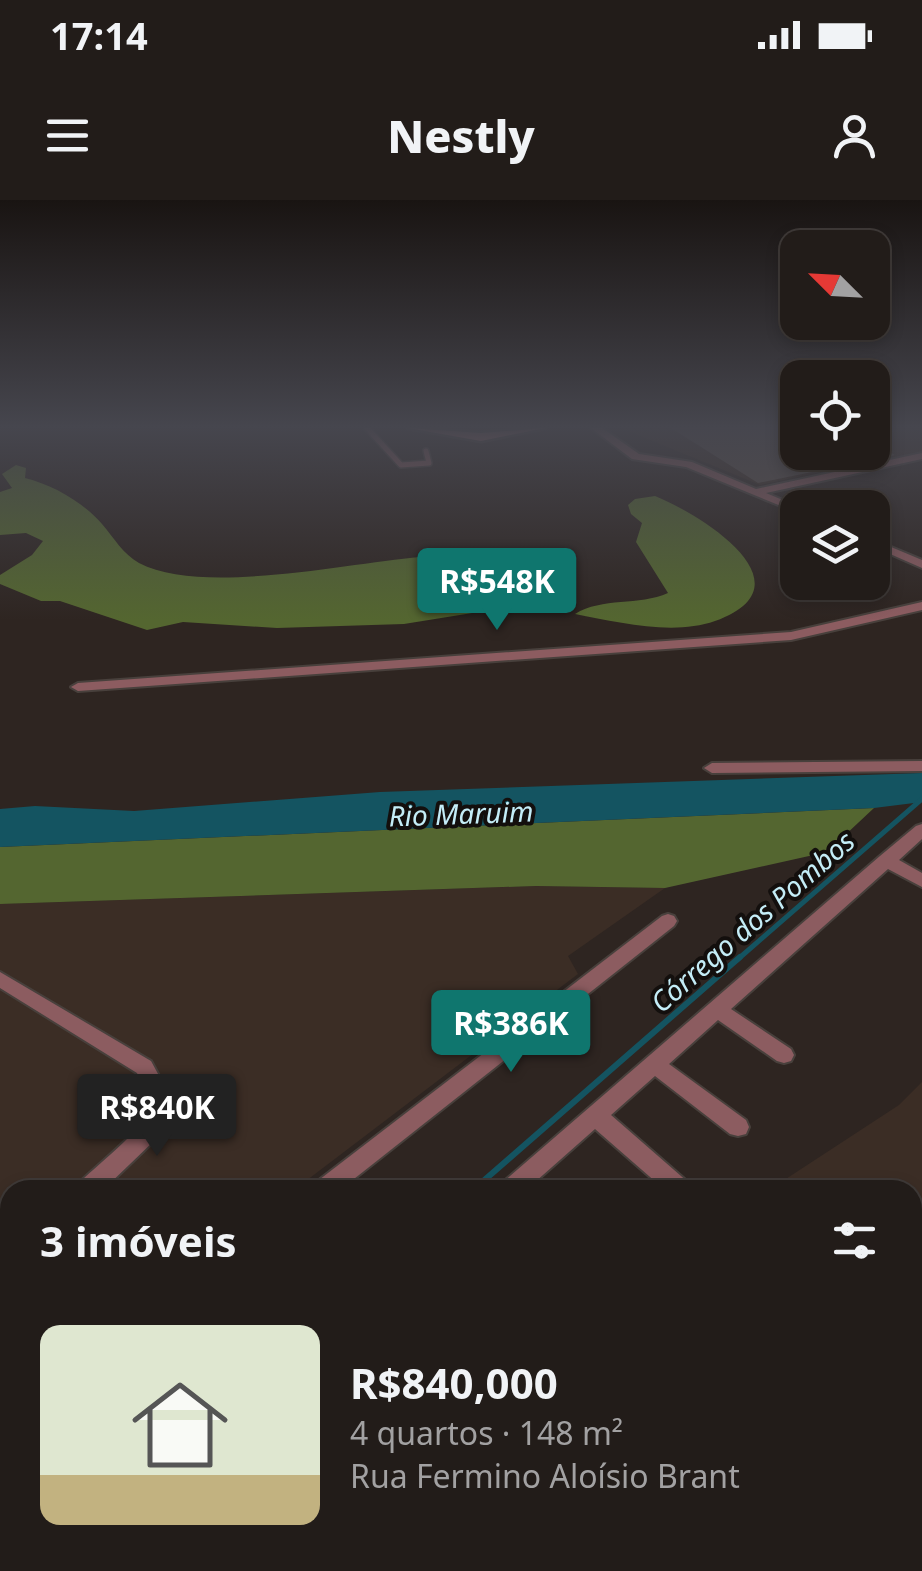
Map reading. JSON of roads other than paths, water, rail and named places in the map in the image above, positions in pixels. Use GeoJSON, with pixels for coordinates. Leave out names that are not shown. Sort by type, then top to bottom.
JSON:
{"type":"FeatureCollection","features":[{"type":"Feature","properties":{"kind":"street"},"geometry":{"type":"LineString","coordinates":[[756,492],[780,502]]}},
{"type":"Feature","properties":{"kind":"street"},"geometry":{"type":"LineString","coordinates":[[890,550],[922,564]]}},
{"type":"Feature","properties":{"kind":"street"},"geometry":{"type":"LineString","coordinates":[[78,687],[791,636],[922,606]]}},
{"type":"Feature","properties":{"kind":"street"},"geometry":{"type":"LineString","coordinates":[[712,768],[922,766]]}},
{"type":"Feature","properties":{"kind":"street"},"geometry":{"type":"LineString","coordinates":[[521,1180],[922,830]]}},
{"type":"Feature","properties":{"kind":"street"},"geometry":{"type":"LineString","coordinates":[[886,860],[922,881]]}},
{"type":"Feature","properties":{"kind":"street"},"geometry":{"type":"LineString","coordinates":[[336,1180],[668,921]]}},
{"type":"Feature","properties":{"kind":"street"},"geometry":{"type":"LineString","coordinates":[[0,979],[144,1068],[160,1096],[160,1113],[148,1132],[98,1180]]}},
{"type":"Feature","properties":{"kind":"street"},"geometry":{"type":"LineString","coordinates":[[716,1010],[784,1055]]}},
{"type":"Feature","properties":{"kind":"street"},"geometry":{"type":"LineString","coordinates":[[654,1064],[738,1127]]}},
{"type":"Feature","properties":{"kind":"street"},"geometry":{"type":"LineString","coordinates":[[595,1116],[669,1180]]}},
{"type":"Feature","properties":{"kind":"water","name":"Rio Maruim"},"geometry":{"type":"Polygon","coordinates":[[[922,773],[922,802],[874,808],[0,847],[0,809],[35,806],[134,811],[380,792],[922,773]]]}},
{"type":"Feature","properties":{"kind":"waterway","name":"Córrego dos Pombos"},"geometry":{"type":"LineString","coordinates":[[737,960],[922,799]]}},
{"type":"Feature","properties":{"kind":"waterway","name":"Córrego dos Pombos"},"geometry":{"type":"LineString","coordinates":[[484,1180],[740,957]]}}]}
